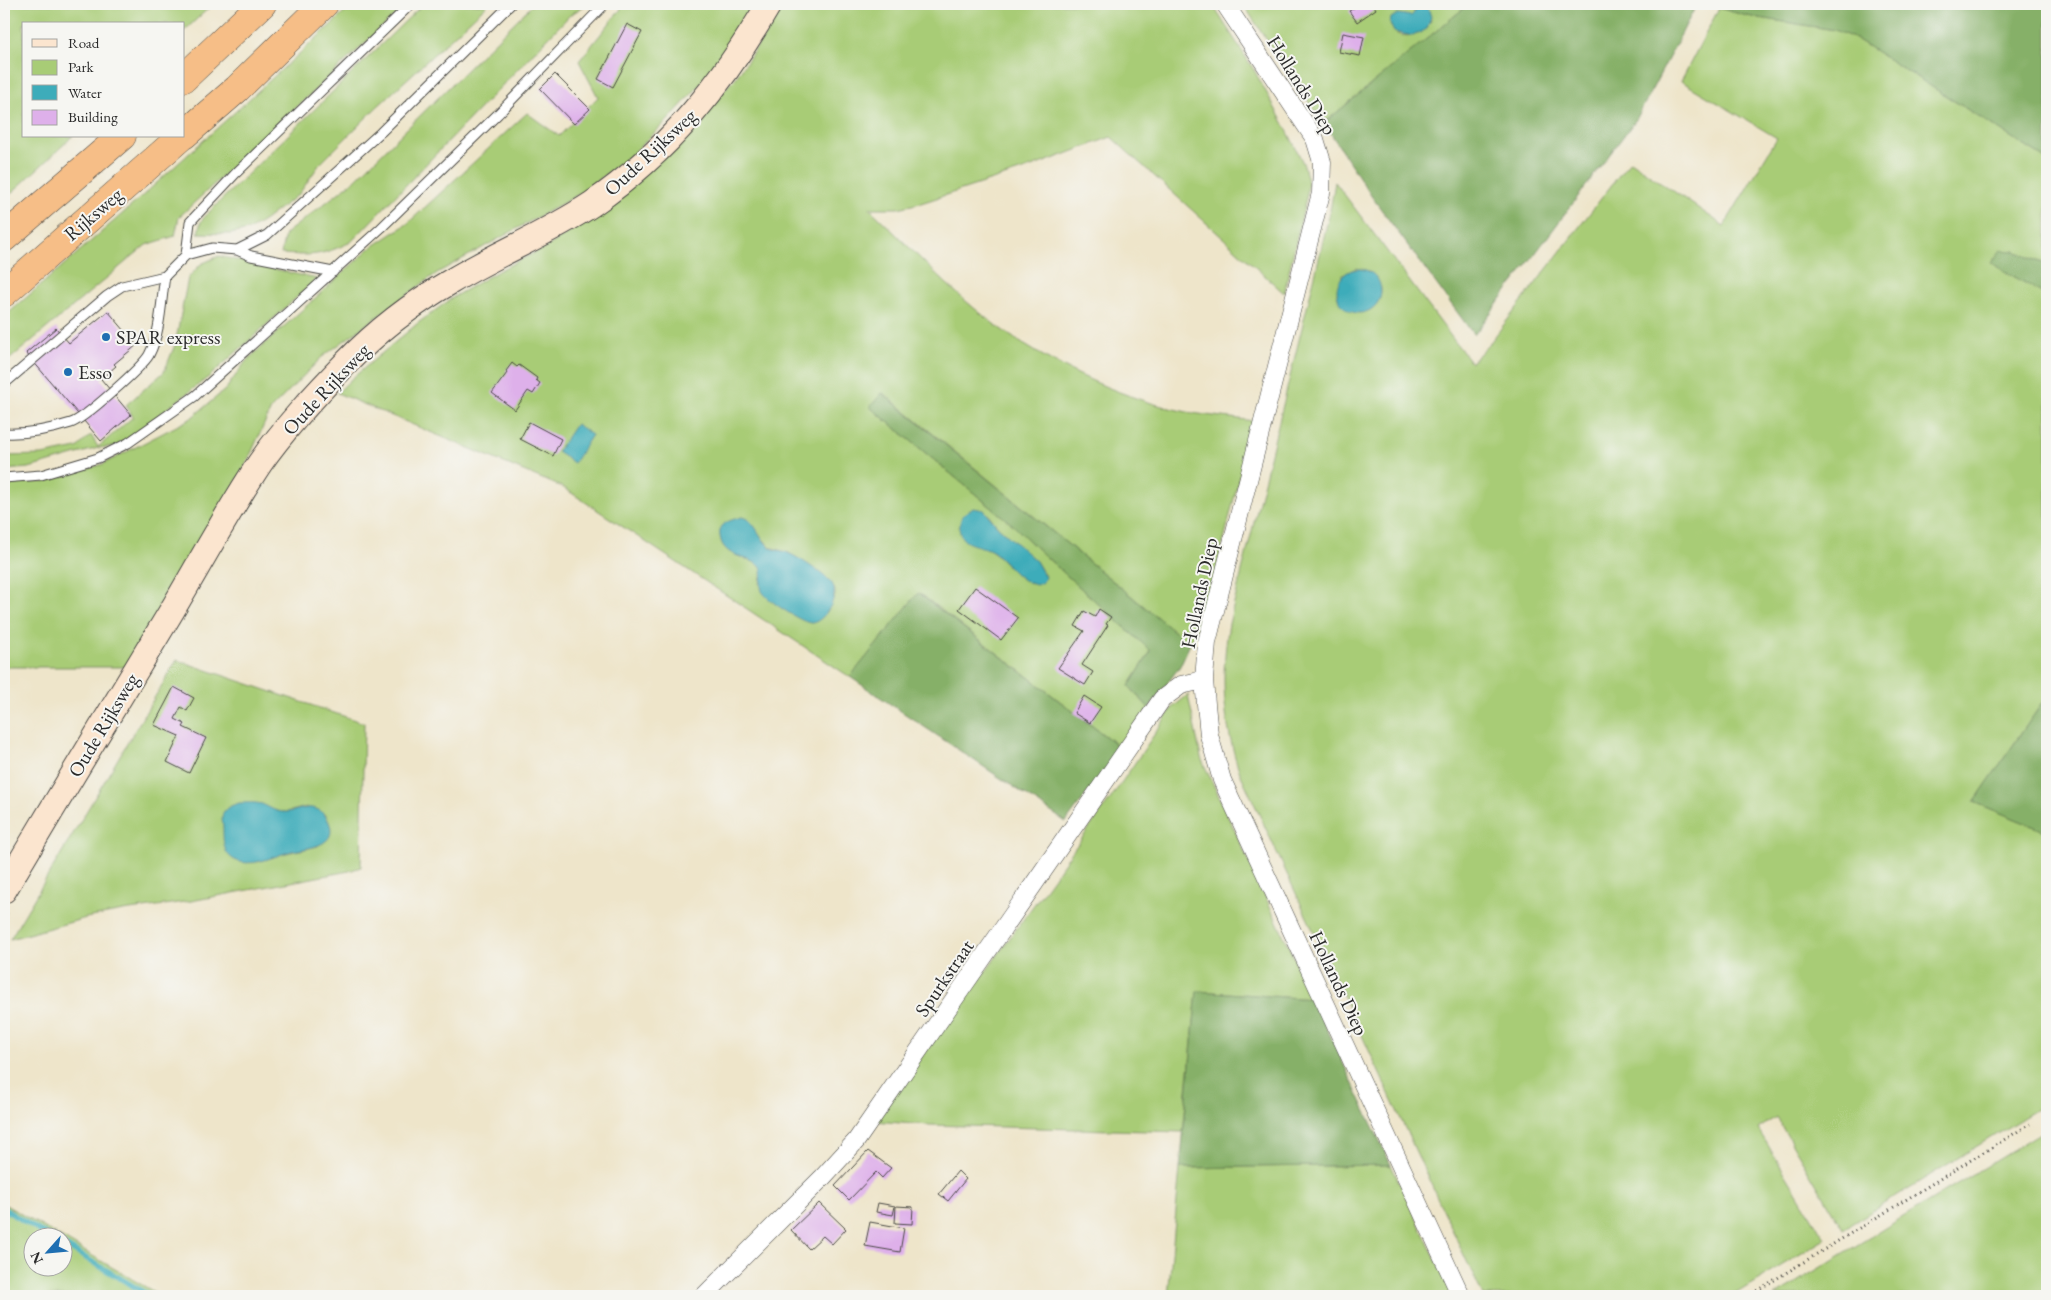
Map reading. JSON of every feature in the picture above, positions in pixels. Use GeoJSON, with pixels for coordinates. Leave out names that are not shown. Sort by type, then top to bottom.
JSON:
{"type":"FeatureCollection","features":[{"type":"Feature","properties":{"kind":"highway"},"geometry":{"type":"LineString","coordinates":[[185,77],[262,4]]}},
{"type":"Feature","properties":{"kind":"highway","name":"Rijksweg"},"geometry":{"type":"LineString","coordinates":[[185,134],[237,89],[324,4]]}},
{"type":"Feature","properties":{"kind":"highway","name":"Rijksweg"},"geometry":{"type":"LineString","coordinates":[[4,238],[120,138]]}},
{"type":"Feature","properties":{"kind":"highway","name":"Rijksweg"},"geometry":{"type":"LineString","coordinates":[[4,293],[181,138]]}},
{"type":"Feature","properties":{"kind":"street","name":"Oude Rijksweg"},"geometry":{"type":"LineString","coordinates":[[4,890],[259,465],[317,394],[359,350],[424,298],[451,281],[532,240],[583,209],[633,172],[669,139],[702,103],[742,49],[769,4]]}},
{"type":"Feature","properties":{"kind":"street","name":"Hollands Diep"},"geometry":{"type":"LineString","coordinates":[[1225,4],[1315,139],[1322,162],[1320,193],[1207,642],[1204,680],[1210,736],[1222,780],[1461,1296]]}},
{"type":"Feature","properties":{"kind":"street","name":"Spurkstraat"},"geometry":{"type":"LineString","coordinates":[[704,1296],[823,1177],[856,1140],[1162,699],[1181,686],[1204,680]]}},
{"type":"Feature","properties":{"kind":"lane"},"geometry":{"type":"LineString","coordinates":[[186,255],[190,222],[236,172],[411,4]]}},
{"type":"Feature","properties":{"kind":"lane"},"geometry":{"type":"LineString","coordinates":[[237,250],[268,235],[328,182],[511,4]]}},
{"type":"Feature","properties":{"kind":"lane"},"geometry":{"type":"LineString","coordinates":[[4,478],[41,474],[98,458],[128,443],[195,396],[381,228],[498,114],[605,4]]}},
{"type":"Feature","properties":{"kind":"lane"},"geometry":{"type":"LineString","coordinates":[[4,384],[107,296],[122,286],[165,276],[186,255],[212,248],[237,250],[251,256],[333,272]]}},
{"type":"Feature","properties":{"kind":"lane"},"geometry":{"type":"LineString","coordinates":[[4,433],[28,434],[74,422],[135,371],[148,355],[157,332],[165,276]]}},
{"type":"Feature","properties":{"kind":"path"},"geometry":{"type":"LineString","coordinates":[[1748,1296],[2030,1124]]}},
{"type":"Feature","properties":{"kind":"green space"},"geometry":{"type":"Polygon","coordinates":[[[4,4],[213,4],[185,30],[185,22],[22,22],[22,138],[71,138],[4,200],[4,4]]]}},
{"type":"Feature","properties":{"kind":"green space"},"geometry":{"type":"Polygon","coordinates":[[[354,4],[407,4],[179,217],[175,236],[146,245],[4,364],[4,317],[129,208],[354,4]]]}},
{"type":"Feature","properties":{"kind":"green space"},"geometry":{"type":"Polygon","coordinates":[[[423,4],[488,4],[377,107],[319,165],[299,194],[249,230],[230,234],[198,233],[201,221],[213,208],[423,4]]]}},
{"type":"Feature","properties":{"kind":"green space"},"geometry":{"type":"Polygon","coordinates":[[[533,4],[587,4],[570,15],[351,242],[317,254],[281,254],[285,234],[354,181],[533,4]]]}},
{"type":"Feature","properties":{"kind":"green space"},"geometry":{"type":"Polygon","coordinates":[[[625,4],[754,4],[708,76],[667,121],[631,155],[581,193],[437,273],[322,357],[271,409],[243,471],[128,667],[4,667],[4,484],[44,482],[103,464],[190,419],[226,389],[246,361],[369,249],[407,224],[527,113],[559,136],[598,97],[579,61],[625,4]]]}},
{"type":"Feature","properties":{"kind":"green space"},"geometry":{"type":"Polygon","coordinates":[[[780,4],[1212,4],[1254,70],[1286,128],[1304,165],[1308,182],[1307,194],[1284,293],[1111,137],[1026,169],[921,203],[898,208],[869,208],[945,283],[977,311],[1014,338],[1058,364],[1106,387],[1155,404],[1197,414],[1253,421],[1218,564],[1197,629],[1190,644],[883,393],[870,407],[1014,526],[1151,651],[1129,686],[1149,708],[1121,748],[919,593],[850,677],[564,488],[337,393],[418,323],[455,296],[498,271],[548,246],[595,215],[735,79],[767,32],[780,4]],[[974,508],[964,514],[959,528],[996,554],[1016,574],[1031,584],[1045,576],[1036,561],[998,527],[989,515],[974,508]],[[745,518],[720,531],[721,541],[730,552],[756,563],[762,568],[760,585],[835,596],[835,590],[830,581],[789,553],[770,547],[745,518]]]}},
{"type":"Feature","properties":{"kind":"green space"},"geometry":{"type":"Polygon","coordinates":[[[1243,4],[1416,4],[1413,15],[1400,14],[1397,34],[1408,36],[1419,32],[1431,21],[1427,4],[1469,4],[1324,123],[1243,4]]]}},
{"type":"Feature","properties":{"kind":"green space"},"geometry":{"type":"Polygon","coordinates":[[[1469,4],[1697,4],[1637,118],[1474,335],[1372,197],[1324,123],[1469,4]]]}},
{"type":"Feature","properties":{"kind":"green space"},"geometry":{"type":"Polygon","coordinates":[[[1721,4],[2047,4],[2047,160],[1858,40],[1835,30],[1747,16],[1719,8],[1721,4]]]}},
{"type":"Feature","properties":{"kind":"green space"},"geometry":{"type":"Polygon","coordinates":[[[1719,8],[1747,16],[1835,30],[1858,40],[2047,160],[2047,265],[2014,251],[1991,263],[2047,296],[2047,696],[1974,802],[2047,832],[2047,1103],[1843,1229],[1776,1117],[1758,1129],[1825,1239],[1732,1296],[1483,1296],[1240,773],[1230,736],[1225,699],[1226,643],[1229,624],[1316,271],[1335,182],[1471,363],[1489,344],[1630,161],[1724,226],[1777,138],[1681,81],[1719,8]],[[1356,268],[1343,275],[1337,294],[1341,303],[1347,309],[1362,312],[1370,310],[1376,305],[1380,297],[1381,287],[1369,271],[1356,268]]]}},
{"type":"Feature","properties":{"kind":"green space"},"geometry":{"type":"Polygon","coordinates":[[[2001,250],[2014,251],[2047,265],[2047,296],[1991,263],[2001,250]]]}},
{"type":"Feature","properties":{"kind":"green space"},"geometry":{"type":"Polygon","coordinates":[[[219,256],[317,279],[210,376],[118,446],[98,448],[29,468],[4,470],[4,456],[42,455],[77,448],[91,435],[98,447],[133,417],[126,405],[164,372],[175,345],[188,278],[201,264],[219,256]]]}},
{"type":"Feature","properties":{"kind":"green space"},"geometry":{"type":"Polygon","coordinates":[[[882,393],[1190,644],[1180,666],[1149,708],[1129,686],[1151,651],[1014,526],[870,407],[882,393]]]}},
{"type":"Feature","properties":{"kind":"green space"},"geometry":{"type":"Polygon","coordinates":[[[918,593],[1121,748],[1066,822],[850,677],[918,593]]]}},
{"type":"Feature","properties":{"kind":"green space"},"geometry":{"type":"Polygon","coordinates":[[[177,660],[364,723],[361,867],[349,871],[191,901],[86,918],[10,939],[177,660]],[[232,806],[224,812],[258,862],[282,854],[318,846],[331,828],[326,815],[306,807],[280,812],[232,806]]]}},
{"type":"Feature","properties":{"kind":"green space"},"geometry":{"type":"Polygon","coordinates":[[[1188,695],[1201,758],[1313,999],[1197,991],[1183,1132],[929,1125],[873,1121],[981,978],[1111,798],[1173,707],[1188,695]]]}},
{"type":"Feature","properties":{"kind":"green space"},"geometry":{"type":"Polygon","coordinates":[[[2047,696],[2047,832],[1974,802],[2047,696]]]}},
{"type":"Feature","properties":{"kind":"green space"},"geometry":{"type":"Polygon","coordinates":[[[1197,991],[1313,999],[1391,1165],[1180,1168],[1197,991]]]}},
{"type":"Feature","properties":{"kind":"green space"},"geometry":{"type":"Polygon","coordinates":[[[2040,1133],[2047,1143],[2047,1296],[1774,1296],[2040,1133]]]}},
{"type":"Feature","properties":{"kind":"green space"},"geometry":{"type":"Polygon","coordinates":[[[1391,1165],[1453,1296],[1168,1296],[1180,1168],[1391,1165]]]}},
{"type":"Feature","properties":{"kind":"green space"},"geometry":{"type":"Polygon","coordinates":[[[4,1204],[45,1228],[22,1228],[22,1278],[72,1278],[72,1244],[161,1296],[4,1296],[4,1204]]]}},
{"type":"Feature","properties":{"kind":"water"},"geometry":{"type":"Polygon","coordinates":[[[1416,4],[1427,4],[1431,17],[1427,29],[1413,36],[1394,32],[1390,24],[1391,18],[1398,14],[1411,16],[1415,12],[1416,4]]]}},
{"type":"Feature","properties":{"kind":"water"},"geometry":{"type":"Polygon","coordinates":[[[1363,269],[1375,275],[1380,282],[1380,300],[1375,307],[1368,312],[1355,313],[1347,310],[1340,303],[1337,287],[1340,279],[1347,272],[1363,269]]]}},
{"type":"Feature","properties":{"kind":"water"},"geometry":{"type":"Polygon","coordinates":[[[576,424],[592,435],[574,463],[557,452],[576,424]]]}},
{"type":"Feature","properties":{"kind":"water"},"geometry":{"type":"Polygon","coordinates":[[[974,508],[984,510],[998,527],[1036,561],[1045,577],[1043,582],[1036,585],[1023,580],[994,552],[971,544],[962,537],[960,532],[961,518],[966,512],[974,508]]]}},
{"type":"Feature","properties":{"kind":"water"},"geometry":{"type":"Polygon","coordinates":[[[742,517],[751,522],[770,547],[798,558],[830,581],[834,592],[833,599],[827,612],[817,621],[812,623],[801,620],[770,600],[761,588],[762,568],[750,560],[731,553],[722,544],[720,531],[723,525],[726,522],[742,517]]]}},
{"type":"Feature","properties":{"kind":"water"},"geometry":{"type":"Polygon","coordinates":[[[239,803],[259,803],[280,812],[308,808],[318,810],[324,814],[329,822],[330,836],[326,841],[313,847],[292,851],[253,863],[234,860],[225,849],[222,819],[226,809],[239,803]]]}},
{"type":"Feature","properties":{"kind":"building"},"geometry":{"type":"Polygon","coordinates":[[[1354,4],[1373,4],[1376,9],[1357,22],[1349,11],[1354,8],[1354,4]]]}},
{"type":"Feature","properties":{"kind":"building"},"geometry":{"type":"Polygon","coordinates":[[[627,24],[642,32],[613,87],[598,79],[627,24]]]}},
{"type":"Feature","properties":{"kind":"building"},"geometry":{"type":"Polygon","coordinates":[[[1343,33],[1364,37],[1360,56],[1339,52],[1343,33]]]}},
{"type":"Feature","properties":{"kind":"building"},"geometry":{"type":"Polygon","coordinates":[[[555,74],[590,109],[574,124],[540,89],[555,74]]]}},
{"type":"Feature","properties":{"kind":"building"},"geometry":{"type":"Polygon","coordinates":[[[108,311],[137,345],[114,364],[116,366],[101,379],[131,415],[101,441],[26,353],[56,328],[69,343],[108,311]]]}},
{"type":"Feature","properties":{"kind":"building"},"geometry":{"type":"Polygon","coordinates":[[[512,363],[517,367],[519,365],[537,378],[536,380],[540,383],[533,394],[528,391],[515,410],[492,393],[512,363]]]}},
{"type":"Feature","properties":{"kind":"building"},"geometry":{"type":"Polygon","coordinates":[[[529,422],[561,439],[553,456],[520,439],[529,422]]]}},
{"type":"Feature","properties":{"kind":"building"},"geometry":{"type":"Polygon","coordinates":[[[975,587],[1018,618],[1001,640],[959,609],[975,587]]]}},
{"type":"Feature","properties":{"kind":"building"},"geometry":{"type":"Polygon","coordinates":[[[1099,609],[1111,617],[1106,624],[1108,625],[1082,665],[1093,672],[1085,685],[1058,668],[1084,631],[1075,626],[1084,611],[1095,617],[1099,609]]]}},
{"type":"Feature","properties":{"kind":"building"},"geometry":{"type":"Polygon","coordinates":[[[174,687],[194,698],[187,711],[181,707],[175,719],[185,724],[183,727],[206,738],[189,773],[167,762],[179,736],[154,725],[174,687]]]}},
{"type":"Feature","properties":{"kind":"building"},"geometry":{"type":"Polygon","coordinates":[[[1084,696],[1101,707],[1090,723],[1074,713],[1084,696]]]}},
{"type":"Feature","properties":{"kind":"building"},"geometry":{"type":"Polygon","coordinates":[[[868,1151],[891,1168],[882,1178],[876,1172],[849,1200],[835,1186],[868,1151]]]}},
{"type":"Feature","properties":{"kind":"building"},"geometry":{"type":"Polygon","coordinates":[[[958,1171],[966,1179],[948,1201],[939,1194],[958,1171]]]}},
{"type":"Feature","properties":{"kind":"building"},"geometry":{"type":"Polygon","coordinates":[[[819,1203],[846,1229],[832,1244],[823,1236],[809,1249],[791,1230],[819,1203]]]}},
{"type":"Feature","properties":{"kind":"building"},"geometry":{"type":"Polygon","coordinates":[[[878,1203],[895,1206],[893,1215],[876,1212],[878,1203]]]}},
{"type":"Feature","properties":{"kind":"building"},"geometry":{"type":"Polygon","coordinates":[[[896,1206],[913,1207],[912,1224],[895,1223],[896,1206]]]}},
{"type":"Feature","properties":{"kind":"building"},"geometry":{"type":"Polygon","coordinates":[[[870,1222],[904,1228],[900,1252],[865,1246],[870,1222]]]}},
{"type":"Feature","properties":{"kind":"waterway"},"geometry":{"type":"LineString","coordinates":[[4,1209],[35,1228]]}},
{"type":"Feature","properties":{"kind":"waterway"},"geometry":{"type":"LineString","coordinates":[[72,1250],[150,1296]]}},
{"type":"Feature","properties":{"kind":"place","name":"SPAR express"},"geometry":{"type":"Point","coordinates":[106,337]}},
{"type":"Feature","properties":{"kind":"place","name":"Esso"},"geometry":{"type":"Point","coordinates":[68,372]}}]}
